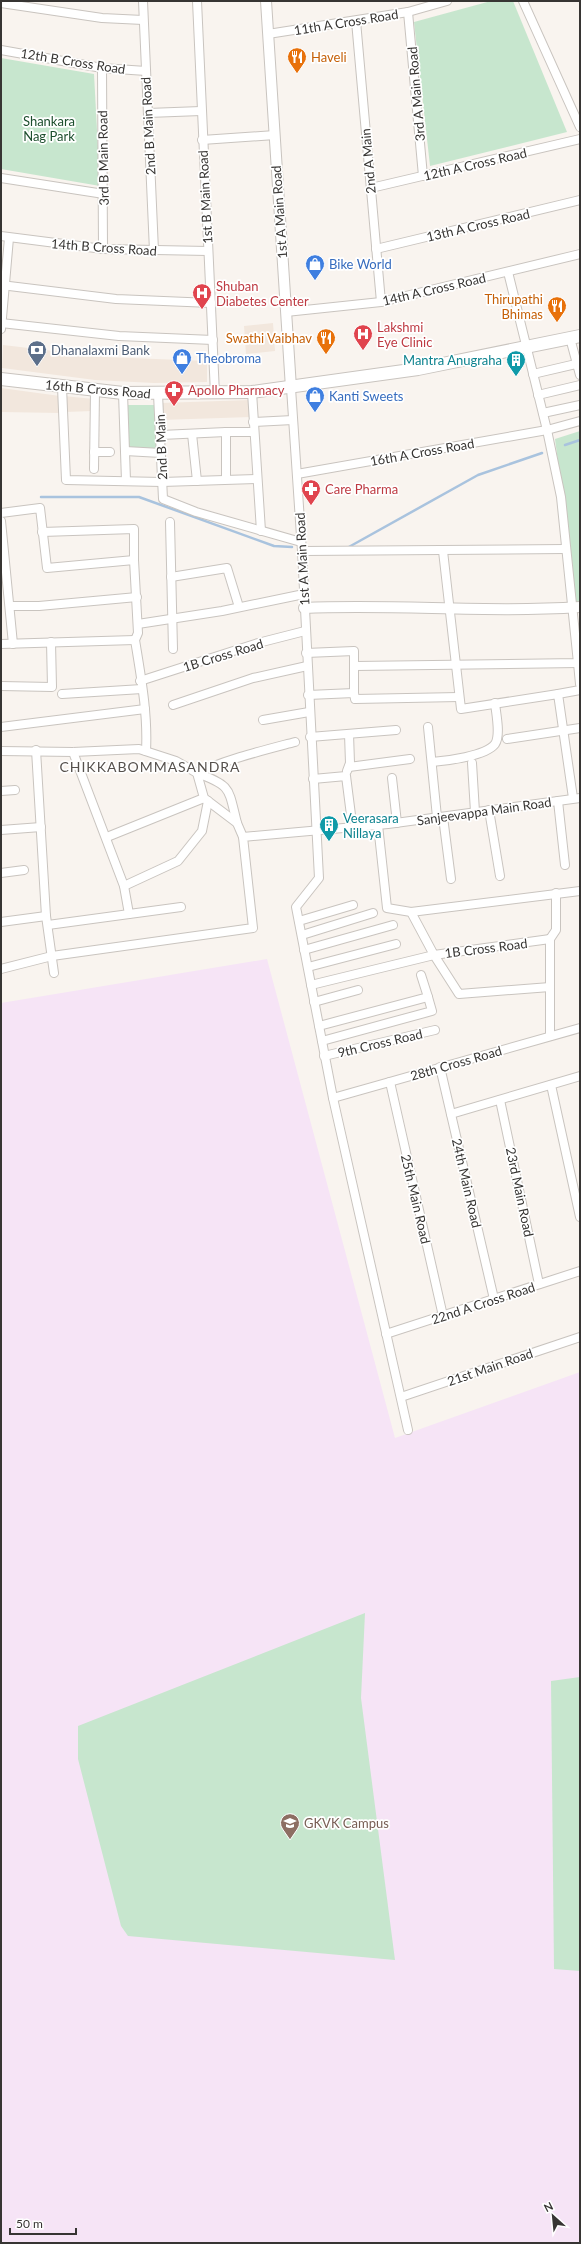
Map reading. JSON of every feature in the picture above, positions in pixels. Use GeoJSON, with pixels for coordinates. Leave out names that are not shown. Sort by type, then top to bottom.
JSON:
{"type":"FeatureCollection","features":[{"type":"Feature","properties":{"kind":"main road","name":"16th B Cross Road"},"geometry":{"type":"LineString","coordinates":[[1,379],[123,393],[215,394],[252,392],[290,388],[418,369],[575,337]]}},
{"type":"Feature","properties":{"kind":"street","name":"2nd B Main Road"},"geometry":{"type":"LineString","coordinates":[[143,1],[154,251]]}},
{"type":"Feature","properties":{"kind":"street","name":"1st B Main Road"},"geometry":{"type":"LineString","coordinates":[[197,1],[202,140],[215,394]]}},
{"type":"Feature","properties":{"kind":"street","name":"1st A Main Road"},"geometry":{"type":"LineString","coordinates":[[266,1],[290,388],[302,552],[312,779],[319,878],[296,908],[299,921]]}},
{"type":"Feature","properties":{"kind":"street","name":"11th A Cross Road"},"geometry":{"type":"LineString","coordinates":[[268,34],[408,12],[447,1]]}},
{"type":"Feature","properties":{"kind":"street"},"geometry":{"type":"LineString","coordinates":[[523,1],[580,127]]}},
{"type":"Feature","properties":{"kind":"street"},"geometry":{"type":"LineString","coordinates":[[1,3],[102,18],[143,20]]}},
{"type":"Feature","properties":{"kind":"street","name":"3rd A Main Road"},"geometry":{"type":"LineString","coordinates":[[408,12],[423,176]]}},
{"type":"Feature","properties":{"kind":"street","name":"2nd A Main"},"geometry":{"type":"LineString","coordinates":[[356,21],[381,302]]}},
{"type":"Feature","properties":{"kind":"street","name":"12th B Cross Road"},"geometry":{"type":"LineString","coordinates":[[1,50],[102,68],[146,71]]}},
{"type":"Feature","properties":{"kind":"street","name":"3rd B Main Road"},"geometry":{"type":"LineString","coordinates":[[102,68],[104,194],[103,249]]}},
{"type":"Feature","properties":{"kind":"street"},"geometry":{"type":"LineString","coordinates":[[148,113],[201,111]]}},
{"type":"Feature","properties":{"kind":"street"},"geometry":{"type":"LineString","coordinates":[[202,140],[274,135]]}},
{"type":"Feature","properties":{"kind":"street","name":"12th A Cross Road"},"geometry":{"type":"LineString","coordinates":[[371,188],[580,140]]}},
{"type":"Feature","properties":{"kind":"street"},"geometry":{"type":"LineString","coordinates":[[1,178],[104,194]]}},
{"type":"Feature","properties":{"kind":"street","name":"13th A Cross Road"},"geometry":{"type":"LineString","coordinates":[[376,249],[580,200]]}},
{"type":"Feature","properties":{"kind":"street"},"geometry":{"type":"LineString","coordinates":[[5,237],[1,325],[119,336],[213,340]]}},
{"type":"Feature","properties":{"kind":"street","name":"14th B Cross Road"},"geometry":{"type":"LineString","coordinates":[[5,237],[103,249],[208,251]]}},
{"type":"Feature","properties":{"kind":"street","name":"14th A Cross Road"},"geometry":{"type":"LineString","coordinates":[[286,312],[381,302],[580,254]]}},
{"type":"Feature","properties":{"kind":"street"},"geometry":{"type":"LineString","coordinates":[[508,272],[543,413],[561,497],[565,549],[576,607],[580,684]]}},
{"type":"Feature","properties":{"kind":"street"},"geometry":{"type":"LineString","coordinates":[[3,286],[116,299],[211,303]]}},
{"type":"Feature","properties":{"kind":"street"},"geometry":{"type":"LineString","coordinates":[[575,337],[580,375]]}},
{"type":"Feature","properties":{"kind":"street"},"geometry":{"type":"LineString","coordinates":[[533,374],[578,363]]}},
{"type":"Feature","properties":{"kind":"street"},"geometry":{"type":"LineString","coordinates":[[538,395],[580,385]]}},
{"type":"Feature","properties":{"kind":"street"},"geometry":{"type":"LineString","coordinates":[[62,387],[66,480],[162,482],[256,479]]}},
{"type":"Feature","properties":{"kind":"street"},"geometry":{"type":"LineString","coordinates":[[94,469],[95,390]]}},
{"type":"Feature","properties":{"kind":"street"},"geometry":{"type":"LineString","coordinates":[[252,392],[256,479],[261,531],[301,542]]}},
{"type":"Feature","properties":{"kind":"street"},"geometry":{"type":"LineString","coordinates":[[123,393],[126,481]]}},
{"type":"Feature","properties":{"kind":"street","name":"2nd B Main"},"geometry":{"type":"LineString","coordinates":[[158,394],[163,499],[196,512],[261,531]]}},
{"type":"Feature","properties":{"kind":"street"},"geometry":{"type":"LineString","coordinates":[[543,413],[580,405]]}},
{"type":"Feature","properties":{"kind":"street"},"geometry":{"type":"LineString","coordinates":[[253,422],[293,420]]}},
{"type":"Feature","properties":{"kind":"street","name":"16th A Cross Road"},"geometry":{"type":"LineString","coordinates":[[297,474],[547,430],[580,420]]}},
{"type":"Feature","properties":{"kind":"street"},"geometry":{"type":"LineString","coordinates":[[226,432],[226,479]]}},
{"type":"Feature","properties":{"kind":"street"},"geometry":{"type":"LineString","coordinates":[[161,435],[253,432]]}},
{"type":"Feature","properties":{"kind":"street"},"geometry":{"type":"LineString","coordinates":[[192,434],[197,481]]}},
{"type":"Feature","properties":{"kind":"street"},"geometry":{"type":"LineString","coordinates":[[125,451],[161,453]]}},
{"type":"Feature","properties":{"kind":"street"},"geometry":{"type":"LineString","coordinates":[[94,452],[110,452]]}},
{"type":"Feature","properties":{"kind":"street"},"geometry":{"type":"LineString","coordinates":[[1,513],[40,508],[47,568],[134,560]]}},
{"type":"Feature","properties":{"kind":"street"},"geometry":{"type":"LineString","coordinates":[[1,521],[13,644]]}},
{"type":"Feature","properties":{"kind":"street"},"geometry":{"type":"LineString","coordinates":[[170,522],[173,649]]}},
{"type":"Feature","properties":{"kind":"street"},"geometry":{"type":"LineString","coordinates":[[42,532],[134,529],[134,560],[138,624],[138,633],[135,640],[145,709],[146,751]]}},
{"type":"Feature","properties":{"kind":"street"},"geometry":{"type":"LineString","coordinates":[[302,552],[565,549]]}},
{"type":"Feature","properties":{"kind":"street"},"geometry":{"type":"LineString","coordinates":[[443,551],[448,610],[461,709],[580,690]]}},
{"type":"Feature","properties":{"kind":"street"},"geometry":{"type":"LineString","coordinates":[[171,577],[227,568],[239,607]]}},
{"type":"Feature","properties":{"kind":"street"},"geometry":{"type":"LineString","coordinates":[[138,624],[239,607],[304,594]]}},
{"type":"Feature","properties":{"kind":"street"},"geometry":{"type":"LineString","coordinates":[[10,606],[39,606],[137,597]]}},
{"type":"Feature","properties":{"kind":"street"},"geometry":{"type":"LineString","coordinates":[[304,608],[356,606],[448,610],[576,607]]}},
{"type":"Feature","properties":{"kind":"street","name":"1B Cross Road"},"geometry":{"type":"LineString","coordinates":[[62,694],[141,685],[258,642],[305,631]]}},
{"type":"Feature","properties":{"kind":"street"},"geometry":{"type":"LineString","coordinates":[[1,644],[135,640]]}},
{"type":"Feature","properties":{"kind":"street"},"geometry":{"type":"LineString","coordinates":[[1,686],[52,687],[51,642]]}},
{"type":"Feature","properties":{"kind":"street"},"geometry":{"type":"LineString","coordinates":[[306,653],[354,651],[355,699],[459,698]]}},
{"type":"Feature","properties":{"kind":"street"},"geometry":{"type":"LineString","coordinates":[[355,666],[455,666],[578,663]]}},
{"type":"Feature","properties":{"kind":"street"},"geometry":{"type":"LineString","coordinates":[[173,705],[253,678],[307,666]]}},
{"type":"Feature","properties":{"kind":"street"},"geometry":{"type":"LineString","coordinates":[[308,696],[354,692]]}},
{"type":"Feature","properties":{"kind":"street"},"geometry":{"type":"LineString","coordinates":[[558,694],[577,798]]}},
{"type":"Feature","properties":{"kind":"street"},"geometry":{"type":"LineString","coordinates":[[432,762],[453,760],[467,756],[489,749],[495,744],[497,736],[496,703]]}},
{"type":"Feature","properties":{"kind":"street"},"geometry":{"type":"LineString","coordinates":[[1,727],[145,709]]}},
{"type":"Feature","properties":{"kind":"street"},"geometry":{"type":"LineString","coordinates":[[263,720],[309,712]]}},
{"type":"Feature","properties":{"kind":"street"},"geometry":{"type":"LineString","coordinates":[[428,728],[440,817],[451,879]]}},
{"type":"Feature","properties":{"kind":"street"},"geometry":{"type":"LineString","coordinates":[[507,739],[580,728]]}},
{"type":"Feature","properties":{"kind":"street"},"geometry":{"type":"LineString","coordinates":[[310,737],[396,730]]}},
{"type":"Feature","properties":{"kind":"street"},"geometry":{"type":"LineString","coordinates":[[349,734],[349,767],[346,776],[351,814]]}},
{"type":"Feature","properties":{"kind":"street"},"geometry":{"type":"LineString","coordinates":[[197,773],[254,752],[295,742]]}},
{"type":"Feature","properties":{"kind":"street"},"geometry":{"type":"LineString","coordinates":[[1,751],[36,750],[73,752],[139,749],[176,762],[226,788],[230,793],[243,837],[253,928],[52,956],[1,969]]}},
{"type":"Feature","properties":{"kind":"street"},"geometry":{"type":"LineString","coordinates":[[36,750],[46,916],[54,973]]}},
{"type":"Feature","properties":{"kind":"street"},"geometry":{"type":"LineString","coordinates":[[73,752],[124,886],[128,914]]}},
{"type":"Feature","properties":{"kind":"street"},"geometry":{"type":"LineString","coordinates":[[349,767],[410,759]]}},
{"type":"Feature","properties":{"kind":"street"},"geometry":{"type":"LineString","coordinates":[[472,763],[475,812]]}},
{"type":"Feature","properties":{"kind":"street"},"geometry":{"type":"LineString","coordinates":[[124,886],[178,861],[202,831],[206,799],[197,773]]}},
{"type":"Feature","properties":{"kind":"street"},"geometry":{"type":"LineString","coordinates":[[312,779],[346,776]]}},
{"type":"Feature","properties":{"kind":"street"},"geometry":{"type":"LineString","coordinates":[[392,778],[397,823]]}},
{"type":"Feature","properties":{"kind":"street"},"geometry":{"type":"LineString","coordinates":[[1,791],[15,790]]}},
{"type":"Feature","properties":{"kind":"street","name":"Sanjeevappa Main Road"},"geometry":{"type":"LineString","coordinates":[[243,837],[397,823],[577,798]]}},
{"type":"Feature","properties":{"kind":"street"},"geometry":{"type":"LineString","coordinates":[[106,836],[206,799]]}},
{"type":"Feature","properties":{"kind":"street"},"geometry":{"type":"LineString","coordinates":[[206,799],[238,822]]}},
{"type":"Feature","properties":{"kind":"street"},"geometry":{"type":"LineString","coordinates":[[558,801],[565,865]]}},
{"type":"Feature","properties":{"kind":"street"},"geometry":{"type":"LineString","coordinates":[[489,810],[500,876]]}},
{"type":"Feature","properties":{"kind":"street"},"geometry":{"type":"LineString","coordinates":[[378,825],[387,908],[410,912],[580,890]]}},
{"type":"Feature","properties":{"kind":"street"},"geometry":{"type":"LineString","coordinates":[[1,830],[41,827]]}},
{"type":"Feature","properties":{"kind":"street"},"geometry":{"type":"LineString","coordinates":[[1,873],[24,870]]}},
{"type":"Feature","properties":{"kind":"street"},"geometry":{"type":"LineString","coordinates":[[550,1036],[550,939],[556,930],[556,893]]}},
{"type":"Feature","properties":{"kind":"street"},"geometry":{"type":"LineString","coordinates":[[353,905],[299,921],[332,1098],[408,1430]]}},
{"type":"Feature","properties":{"kind":"street"},"geometry":{"type":"LineString","coordinates":[[48,925],[181,907]]}},
{"type":"Feature","properties":{"kind":"street","name":"1B Cross Road"},"geometry":{"type":"LineString","coordinates":[[410,912],[434,954],[550,939]]}},
{"type":"Feature","properties":{"kind":"street"},"geometry":{"type":"LineString","coordinates":[[302,935],[373,913]]}},
{"type":"Feature","properties":{"kind":"street"},"geometry":{"type":"LineString","coordinates":[[1,922],[46,916]]}},
{"type":"Feature","properties":{"kind":"street"},"geometry":{"type":"LineString","coordinates":[[304,950],[394,925]]}},
{"type":"Feature","properties":{"kind":"street"},"geometry":{"type":"LineString","coordinates":[[308,967],[396,944]]}},
{"type":"Feature","properties":{"kind":"street"},"geometry":{"type":"LineString","coordinates":[[311,985],[434,954],[459,994],[550,987]]}},
{"type":"Feature","properties":{"kind":"street"},"geometry":{"type":"LineString","coordinates":[[322,1041],[432,1011],[421,975]]}},
{"type":"Feature","properties":{"kind":"street"},"geometry":{"type":"LineString","coordinates":[[314,1002],[358,990]]}},
{"type":"Feature","properties":{"kind":"street"},"geometry":{"type":"LineString","coordinates":[[319,1026],[428,996]]}},
{"type":"Feature","properties":{"kind":"street","name":"28th Cross Road"},"geometry":{"type":"LineString","coordinates":[[332,1098],[580,1028]]}},
{"type":"Feature","properties":{"kind":"street","name":"9th Cross Road"},"geometry":{"type":"LineString","coordinates":[[324,1056],[436,1030]]}},
{"type":"Feature","properties":{"kind":"street","name":"24th Main Road"},"geometry":{"type":"LineString","coordinates":[[440,1067],[494,1299]]}},
{"type":"Feature","properties":{"kind":"street"},"geometry":{"type":"LineString","coordinates":[[451,1114],[580,1076]]}},
{"type":"Feature","properties":{"kind":"street","name":"25th Main Road"},"geometry":{"type":"LineString","coordinates":[[390,1082],[443,1316]]}},
{"type":"Feature","properties":{"kind":"street"},"geometry":{"type":"LineString","coordinates":[[551,1085],[580,1217]]}},
{"type":"Feature","properties":{"kind":"street","name":"23rd Main Road"},"geometry":{"type":"LineString","coordinates":[[500,1100],[540,1284]]}},
{"type":"Feature","properties":{"kind":"street","name":"22nd A Cross Road"},"geometry":{"type":"LineString","coordinates":[[386,1334],[580,1271]]}},
{"type":"Feature","properties":{"kind":"street","name":"21st Main Road"},"geometry":{"type":"LineString","coordinates":[[401,1397],[580,1337]]}},
{"type":"Feature","properties":{"kind":"shaded area"},"geometry":{"type":"Polygon","coordinates":[[[273,323],[275,351],[246,354],[244,326],[273,323]]]}},
{"type":"Feature","properties":{"kind":"shaded area"},"geometry":{"type":"Polygon","coordinates":[[[3,345],[105,357],[207,361],[207,382],[154,383],[95,380],[2,368],[3,345]]]}},
{"type":"Feature","properties":{"kind":"shaded area"},"geometry":{"type":"Polygon","coordinates":[[[1,388],[60,396],[60,413],[1,412],[1,388]]]}},
{"type":"Feature","properties":{"kind":"shaded area"},"geometry":{"type":"Polygon","coordinates":[[[64,396],[94,399],[93,411],[65,412],[64,396]]]}},
{"type":"Feature","properties":{"kind":"shaded area"},"geometry":{"type":"Polygon","coordinates":[[[250,400],[251,417],[161,420],[160,403],[250,400]]]}},
{"type":"Feature","properties":{"kind":"shaded area","name":"GKVK Campus"},"geometry":{"type":"Polygon","coordinates":[[[267,959],[395,1438],[580,1372],[580,2243],[1,2243],[1,1003],[267,959]]]}},
{"type":"Feature","properties":{"kind":"green space"},"geometry":{"type":"Polygon","coordinates":[[[491,1],[513,1],[567,132],[430,166],[414,22],[491,1]]]}},
{"type":"Feature","properties":{"kind":"green space","name":"Shankara Nag Park"},"geometry":{"type":"Polygon","coordinates":[[[1,58],[94,74],[100,186],[1,169],[1,58]]]}},
{"type":"Feature","properties":{"kind":"green space"},"geometry":{"type":"Polygon","coordinates":[[[127,405],[155,405],[158,450],[127,448],[127,405]]]}},
{"type":"Feature","properties":{"kind":"green space"},"geometry":{"type":"Polygon","coordinates":[[[580,431],[580,602],[576,602],[555,439],[580,431]]]}},
{"type":"Feature","properties":{"kind":"green space"},"geometry":{"type":"Polygon","coordinates":[[[365,1613],[361,1698],[395,1960],[128,1936],[121,1926],[78,1759],[78,1726],[365,1613]]]}},
{"type":"Feature","properties":{"kind":"green space"},"geometry":{"type":"Polygon","coordinates":[[[580,1677],[580,1971],[554,1969],[551,1681],[580,1677]]]}},
{"type":"Feature","properties":{"kind":"waterway"},"geometry":{"type":"LineString","coordinates":[[565,445],[580,440]]}},
{"type":"Feature","properties":{"kind":"waterway"},"geometry":{"type":"LineString","coordinates":[[347,548],[478,475],[542,453]]}},
{"type":"Feature","properties":{"kind":"waterway"},"geometry":{"type":"LineString","coordinates":[[41,497],[139,497],[274,546],[292,547]]}},
{"type":"Feature","properties":{"kind":"place","name":"Haveli"},"geometry":{"type":"Point","coordinates":[297,74]}},
{"type":"Feature","properties":{"kind":"place","name":"Bike World"},"geometry":{"type":"Point","coordinates":[315,281]}},
{"type":"Feature","properties":{"kind":"place","name":"Shuban Diabetes Center"},"geometry":{"type":"Point","coordinates":[202,310]}},
{"type":"Feature","properties":{"kind":"place","name":"Thirupathi Bhimas"},"geometry":{"type":"Point","coordinates":[557,323]}},
{"type":"Feature","properties":{"kind":"place","name":"Lakshmi Eye Clinic"},"geometry":{"type":"Point","coordinates":[363,351]}},
{"type":"Feature","properties":{"kind":"place","name":"Swathi Vaibhav"},"geometry":{"type":"Point","coordinates":[326,355]}},
{"type":"Feature","properties":{"kind":"place","name":"Dhanalaxmi Bank"},"geometry":{"type":"Point","coordinates":[37,367]}},
{"type":"Feature","properties":{"kind":"place","name":"Theobroma"},"geometry":{"type":"Point","coordinates":[182,375]}},
{"type":"Feature","properties":{"kind":"place","name":"Mantra Anugraha"},"geometry":{"type":"Point","coordinates":[516,377]}},
{"type":"Feature","properties":{"kind":"place","name":"Apollo Pharmacy"},"geometry":{"type":"Point","coordinates":[174,407]}},
{"type":"Feature","properties":{"kind":"place","name":"Kanti Sweets"},"geometry":{"type":"Point","coordinates":[315,413]}},
{"type":"Feature","properties":{"kind":"place","name":"Care Pharma"},"geometry":{"type":"Point","coordinates":[311,506]}},
{"type":"Feature","properties":{"kind":"place","name":"Veerasara Nillaya"},"geometry":{"type":"Point","coordinates":[329,842]}},
{"type":"Feature","properties":{"kind":"place","name":"GKVK Campus"},"geometry":{"type":"Point","coordinates":[290,1840]}},
{"type":"Feature","properties":{"kind":"district","name":"CHIKKABOMMASANDRA"},"geometry":{"type":"Point","coordinates":[150,766]}}]}
